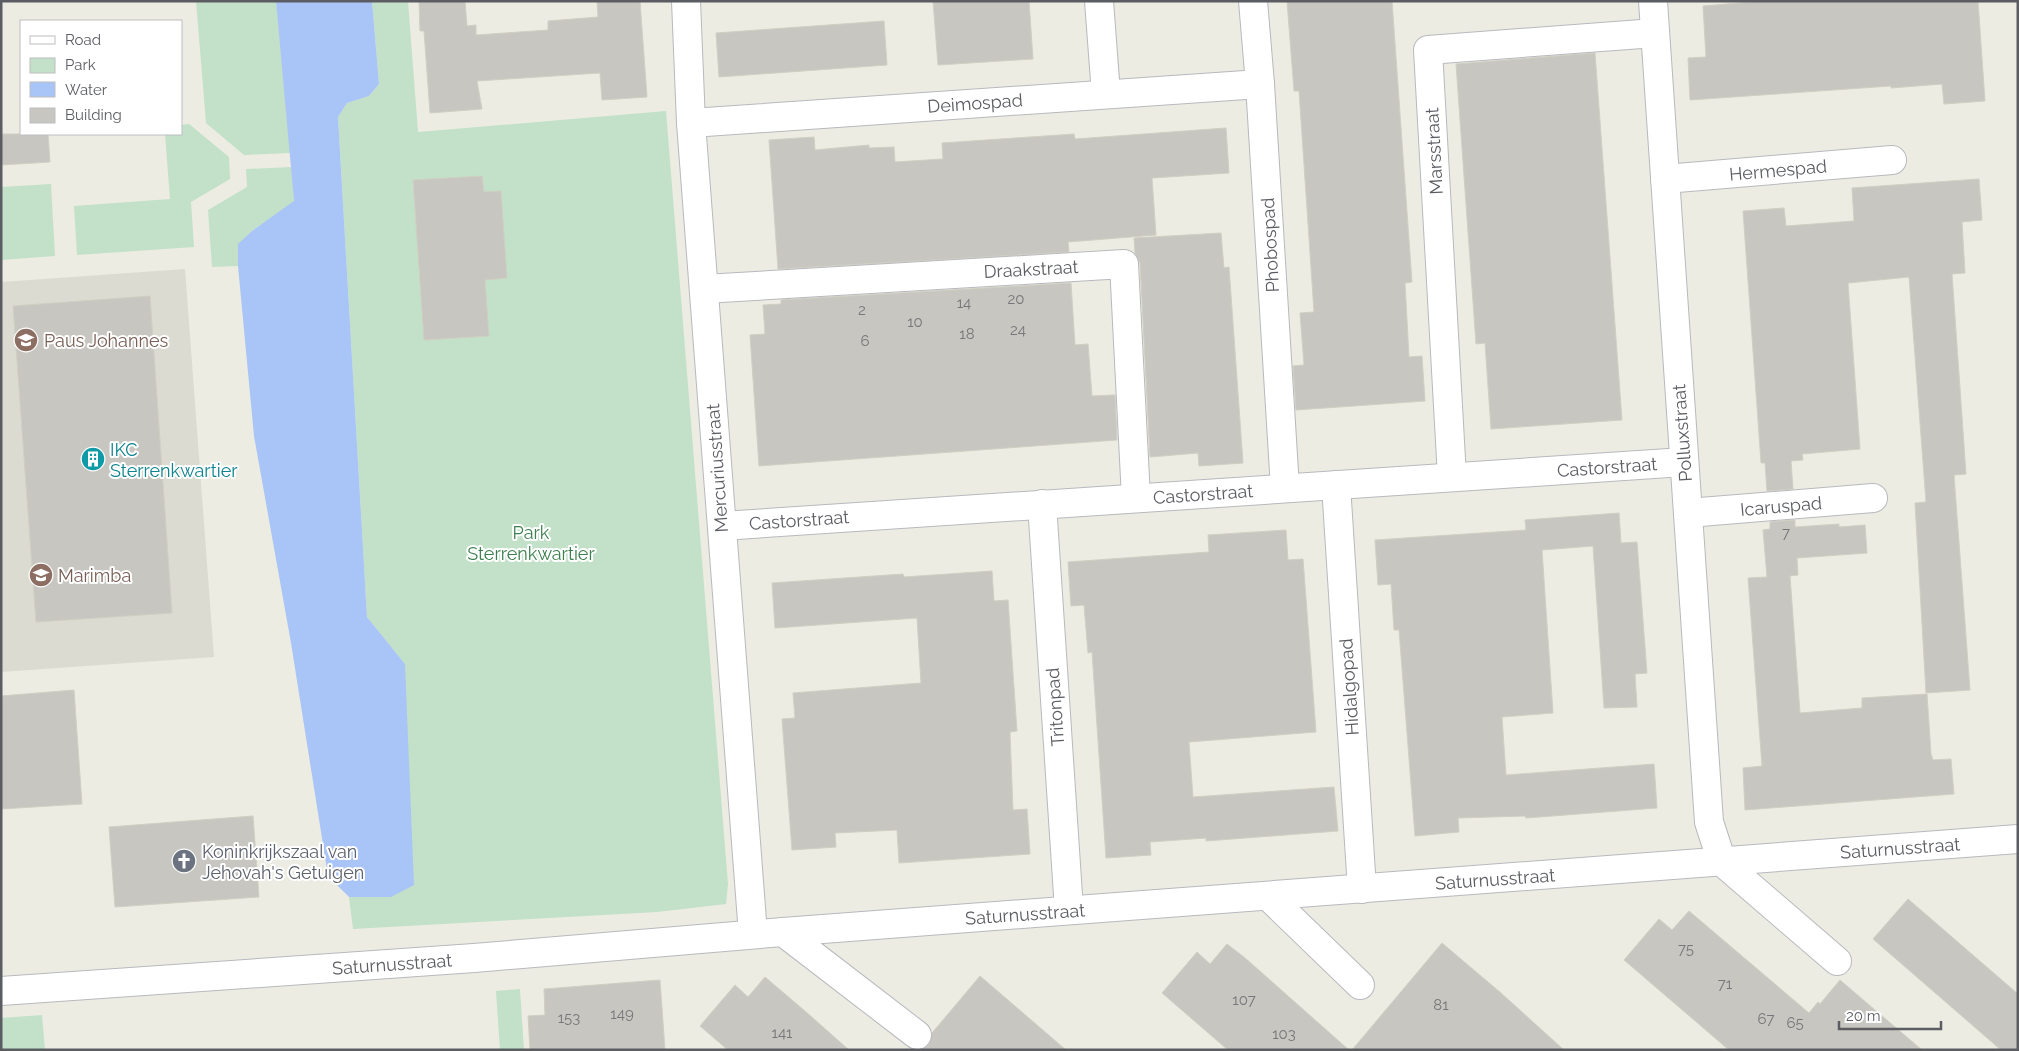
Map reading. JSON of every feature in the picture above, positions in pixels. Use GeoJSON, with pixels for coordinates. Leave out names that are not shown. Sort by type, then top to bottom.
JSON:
{"type":"FeatureCollection","features":[{"type":"Feature","properties":{"kind":"street","name":"Mercuriusstraat"},"geometry":{"type":"LineString","coordinates":[[686,1],[691,122],[753,934]]}},
{"type":"Feature","properties":{"kind":"street"},"geometry":{"type":"LineString","coordinates":[[1099,1],[1106,94]]}},
{"type":"Feature","properties":{"kind":"street","name":"Phobospad"},"geometry":{"type":"LineString","coordinates":[[1253,1],[1260,84],[1285,488]]}},
{"type":"Feature","properties":{"kind":"street","name":"Polluxstraat"},"geometry":{"type":"LineString","coordinates":[[1652,1],[1709,822],[1722,862]]}},
{"type":"Feature","properties":{"kind":"street","name":"Marsstraat"},"geometry":{"type":"LineString","coordinates":[[1452,478],[1428,50],[1655,33]]}},
{"type":"Feature","properties":{"kind":"street","name":"Deimospad"},"geometry":{"type":"LineString","coordinates":[[691,122],[1260,84]]}},
{"type":"Feature","properties":{"kind":"street","name":"Hermespad"},"geometry":{"type":"LineString","coordinates":[[1665,179],[1892,160]]}},
{"type":"Feature","properties":{"kind":"street","name":"Draakstraat"},"geometry":{"type":"LineString","coordinates":[[704,288],[1124,264],[1136,498]]}},
{"type":"Feature","properties":{"kind":"street","name":"Castorstraat"},"geometry":{"type":"LineString","coordinates":[[722,526],[1684,462]]}},
{"type":"Feature","properties":{"kind":"street","name":"Hidalgopad"},"geometry":{"type":"LineString","coordinates":[[1336,485],[1362,889]]}},
{"type":"Feature","properties":{"kind":"street","name":"Icaruspad"},"geometry":{"type":"LineString","coordinates":[[1688,513],[1874,498]]}},
{"type":"Feature","properties":{"kind":"street","name":"Tritonpad"},"geometry":{"type":"LineString","coordinates":[[1042,504],[1069,910]]}},
{"type":"Feature","properties":{"kind":"street","name":"Saturnusstraat"},"geometry":{"type":"LineString","coordinates":[[1,991],[464,959],[753,934],[2018,839]]}},
{"type":"Feature","properties":{"kind":"street"},"geometry":{"type":"LineString","coordinates":[[1722,862],[1837,961]]}},
{"type":"Feature","properties":{"kind":"street"},"geometry":{"type":"LineString","coordinates":[[1268,896],[1360,985]]}},
{"type":"Feature","properties":{"kind":"street"},"geometry":{"type":"LineString","coordinates":[[782,932],[917,1035]]}},
{"type":"Feature","properties":{"kind":"shaded area"},"geometry":{"type":"Polygon","coordinates":[[[185,269],[214,657],[1,672],[1,282],[185,269]]]}},
{"type":"Feature","properties":{"kind":"green space"},"geometry":{"type":"Polygon","coordinates":[[[196,1],[276,1],[291,153],[244,155],[206,123],[196,1]]]}},
{"type":"Feature","properties":{"kind":"green space","name":"Park Sterrenkwartier"},"geometry":{"type":"Polygon","coordinates":[[[372,1],[408,1],[418,132],[666,111],[728,884],[726,904],[657,912],[353,929],[349,897],[391,897],[405,664],[367,617],[338,117],[347,103],[369,96],[379,84],[372,1]]]}},
{"type":"Feature","properties":{"kind":"green space"},"geometry":{"type":"Polygon","coordinates":[[[189,124],[229,157],[230,179],[191,202],[194,247],[77,255],[74,206],[170,199],[165,135],[182,135],[182,125],[189,124]]]}},
{"type":"Feature","properties":{"kind":"green space"},"geometry":{"type":"Polygon","coordinates":[[[292,167],[294,202],[252,231],[239,244],[238,266],[212,267],[208,210],[247,187],[246,169],[292,167]]]}},
{"type":"Feature","properties":{"kind":"green space"},"geometry":{"type":"Polygon","coordinates":[[[51,184],[55,256],[1,260],[1,187],[51,184]]]}},
{"type":"Feature","properties":{"kind":"green space"},"geometry":{"type":"Polygon","coordinates":[[[520,989],[524,1050],[500,1050],[496,991],[520,989]]]}},
{"type":"Feature","properties":{"kind":"green space"},"geometry":{"type":"Polygon","coordinates":[[[42,1015],[45,1050],[1,1050],[1,1018],[42,1015]]]}},
{"type":"Feature","properties":{"kind":"water"},"geometry":{"type":"Polygon","coordinates":[[[276,1],[372,1],[379,84],[369,96],[347,103],[338,117],[367,617],[405,664],[414,885],[391,897],[349,897],[328,876],[291,643],[254,436],[238,266],[238,244],[252,231],[294,201],[276,1]]]}},
{"type":"Feature","properties":{"kind":"building"},"geometry":{"type":"Polygon","coordinates":[[[419,1],[465,1],[467,26],[476,25],[476,35],[548,30],[548,21],[598,17],[597,1],[640,1],[647,97],[602,100],[600,73],[477,81],[482,109],[430,113],[424,31],[420,31],[419,1]]]}},
{"type":"Feature","properties":{"kind":"building"},"geometry":{"type":"Polygon","coordinates":[[[933,1],[1029,1],[1033,59],[938,65],[933,1]]]}},
{"type":"Feature","properties":{"kind":"building"},"geometry":{"type":"Polygon","coordinates":[[[1287,1],[1392,1],[1412,282],[1405,283],[1409,357],[1422,356],[1425,401],[1296,410],[1293,366],[1304,365],[1300,313],[1314,312],[1299,91],[1294,91],[1287,1]]]}},
{"type":"Feature","properties":{"kind":"building"},"geometry":{"type":"Polygon","coordinates":[[[1762,1],[1978,1],[1985,101],[1944,104],[1942,84],[1690,100],[1688,58],[1706,57],[1703,6],[1762,1]]]}},
{"type":"Feature","properties":{"kind":"building"},"geometry":{"type":"Polygon","coordinates":[[[884,21],[887,65],[719,77],[716,33],[884,21]]]}},
{"type":"Feature","properties":{"kind":"building"},"geometry":{"type":"Polygon","coordinates":[[[1595,53],[1622,420],[1491,429],[1485,343],[1476,344],[1456,64],[1595,53]]]}},
{"type":"Feature","properties":{"kind":"building"},"geometry":{"type":"Polygon","coordinates":[[[1226,128],[1229,173],[1152,178],[1156,235],[1068,242],[1069,252],[778,269],[769,140],[814,137],[815,150],[869,145],[869,148],[894,147],[895,162],[943,159],[942,143],[1074,134],[1075,139],[1226,128]]]}},
{"type":"Feature","properties":{"kind":"building"},"geometry":{"type":"Polygon","coordinates":[[[1,134],[48,135],[50,162],[1,165],[1,134]]]}},
{"type":"Feature","properties":{"kind":"building"},"geometry":{"type":"Polygon","coordinates":[[[482,176],[484,192],[501,191],[507,278],[485,280],[489,336],[424,340],[413,180],[482,176]]]}},
{"type":"Feature","properties":{"kind":"building"},"geometry":{"type":"Polygon","coordinates":[[[1979,179],[1982,220],[1962,222],[1965,273],[1952,274],[1966,474],[1954,475],[1970,690],[1926,693],[1915,503],[1926,502],[1909,277],[1848,283],[1860,449],[1802,454],[1803,460],[1791,461],[1793,489],[1767,491],[1765,463],[1761,463],[1743,211],[1784,208],[1786,226],[1854,221],[1852,188],[1979,179]]]}},
{"type":"Feature","properties":{"kind":"building"},"geometry":{"type":"Polygon","coordinates":[[[1221,233],[1224,268],[1229,267],[1243,463],[1199,466],[1198,453],[1150,457],[1140,263],[1135,253],[1134,238],[1221,233]]]}},
{"type":"Feature","properties":{"kind":"building"},"geometry":{"type":"Polygon","coordinates":[[[1071,283],[1075,345],[1088,344],[1092,396],[1115,395],[1117,440],[759,466],[750,335],[765,334],[763,305],[781,304],[781,300],[1071,283]]]}},
{"type":"Feature","properties":{"kind":"building","name":"IKC Sterrenkwartier"},"geometry":{"type":"Polygon","coordinates":[[[150,296],[172,613],[36,622],[13,306],[150,296]]]}},
{"type":"Feature","properties":{"kind":"building"},"geometry":{"type":"Polygon","coordinates":[[[1619,513],[1621,543],[1637,542],[1647,673],[1635,674],[1637,707],[1604,708],[1593,546],[1542,550],[1553,713],[1502,717],[1506,775],[1654,764],[1657,808],[1526,818],[1525,816],[1458,818],[1459,832],[1415,836],[1399,630],[1394,630],[1391,584],[1378,585],[1375,540],[1526,530],[1525,520],[1619,513]]]}},
{"type":"Feature","properties":{"kind":"building"},"geometry":{"type":"Polygon","coordinates":[[[1795,520],[1795,527],[1839,524],[1839,527],[1865,525],[1867,553],[1797,558],[1798,575],[1790,576],[1800,713],[1862,708],[1862,698],[1927,694],[1931,754],[1933,760],[1951,759],[1954,794],[1745,810],[1743,768],[1762,766],[1748,578],[1767,577],[1763,530],[1770,529],[1770,522],[1795,520]]]}},
{"type":"Feature","properties":{"kind":"building"},"geometry":{"type":"Polygon","coordinates":[[[1286,530],[1288,560],[1303,559],[1316,732],[1189,742],[1193,797],[1334,787],[1338,831],[1206,841],[1206,838],[1150,842],[1151,855],[1106,858],[1092,652],[1088,653],[1084,605],[1071,606],[1068,562],[1209,552],[1208,535],[1286,530]]]}},
{"type":"Feature","properties":{"kind":"building"},"geometry":{"type":"Polygon","coordinates":[[[992,571],[994,601],[1008,600],[1017,731],[1010,732],[1013,810],[1027,809],[1030,854],[899,863],[897,830],[835,833],[836,847],[792,850],[782,719],[795,718],[793,693],[921,683],[917,618],[775,628],[772,583],[903,574],[904,577],[992,571]]]}},
{"type":"Feature","properties":{"kind":"building"},"geometry":{"type":"Polygon","coordinates":[[[74,690],[82,804],[1,809],[1,696],[74,690]]]}},
{"type":"Feature","properties":{"kind":"building","name":"Koninkrijkszaal van Jehovah's Getuigen"},"geometry":{"type":"Polygon","coordinates":[[[253,816],[259,897],[115,907],[109,827],[253,816]]]}},
{"type":"Feature","properties":{"kind":"building"},"geometry":{"type":"Polygon","coordinates":[[[1908,899],[2018,994],[2018,1050],[2001,1050],[1873,939],[1908,899]]]}},
{"type":"Feature","properties":{"kind":"building"},"geometry":{"type":"Polygon","coordinates":[[[1689,911],[1809,1013],[1818,1002],[1820,1004],[1840,980],[1922,1050],[1729,1050],[1624,960],[1659,919],[1672,930],[1689,911]]]}},
{"type":"Feature","properties":{"kind":"building"},"geometry":{"type":"Polygon","coordinates":[[[1442,943],[1501,993],[1564,1050],[1352,1050],[1442,943]]]}},
{"type":"Feature","properties":{"kind":"building"},"geometry":{"type":"Polygon","coordinates":[[[1227,944],[1349,1050],[1228,1050],[1162,993],[1197,952],[1210,964],[1227,944]]]}},
{"type":"Feature","properties":{"kind":"building"},"geometry":{"type":"Polygon","coordinates":[[[980,976],[1066,1050],[921,1050],[929,1045],[932,1033],[980,976]]]}},
{"type":"Feature","properties":{"kind":"building"},"geometry":{"type":"Polygon","coordinates":[[[765,977],[849,1050],[728,1050],[700,1026],[735,985],[748,997],[765,977]]]}},
{"type":"Feature","properties":{"kind":"building"},"geometry":{"type":"Polygon","coordinates":[[[660,980],[665,1050],[530,1050],[528,1016],[545,1015],[544,989],[660,980]]]}},
{"type":"Feature","properties":{"kind":"place","name":"Paus Johannes"},"geometry":{"type":"Point","coordinates":[26,340]}},
{"type":"Feature","properties":{"kind":"place","name":"IKC Sterrenkwartier"},"geometry":{"type":"Point","coordinates":[93,459]}},
{"type":"Feature","properties":{"kind":"place","name":"Marimba"},"geometry":{"type":"Point","coordinates":[41,575]}},
{"type":"Feature","properties":{"kind":"place","name":"Koninkrijkszaal van Jehovah's Getuigen"},"geometry":{"type":"Point","coordinates":[184,861]}}]}
